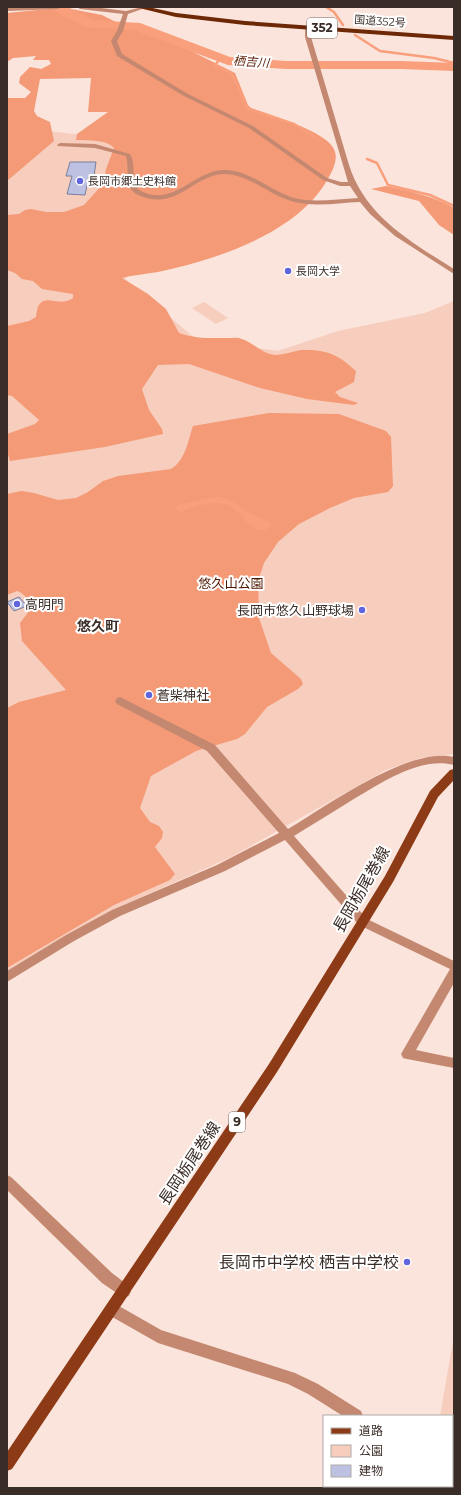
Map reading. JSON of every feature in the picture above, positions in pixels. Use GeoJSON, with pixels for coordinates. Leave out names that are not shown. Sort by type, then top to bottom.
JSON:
{"type":"FeatureCollection","features":[{"type":"Feature","properties":{"kind":"highway","name":"国道352号"},"geometry":{"type":"LineString","coordinates":[[139,7],[190,15],[308,27],[454,38]]}},
{"type":"Feature","properties":{"kind":"main road","name":"長岡栃尾巻線"},"geometry":{"type":"LineString","coordinates":[[7,1464],[14,1450],[112,1309],[273,1068],[389,879],[434,794],[454,774]]}},
{"type":"Feature","properties":{"kind":"street"},"geometry":{"type":"LineString","coordinates":[[7,9],[58,7]]}},
{"type":"Feature","properties":{"kind":"street"},"geometry":{"type":"LineString","coordinates":[[80,7],[126,13],[139,7]]}},
{"type":"Feature","properties":{"kind":"street"},"geometry":{"type":"LineString","coordinates":[[126,13],[120,31],[114,41],[119,55],[186,95],[251,127],[326,180],[340,184],[353,184]]}},
{"type":"Feature","properties":{"kind":"street"},"geometry":{"type":"LineString","coordinates":[[308,27],[308,37],[318,73],[353,184],[362,200],[377,217],[397,234],[454,272]]}},
{"type":"Feature","properties":{"kind":"street"},"geometry":{"type":"LineString","coordinates":[[60,145],[95,146],[128,155],[130,158],[133,186],[135,191],[140,194],[168,197],[177,194],[216,172],[227,172],[238,175],[297,201],[362,200]]}},
{"type":"Feature","properties":{"kind":"street"},"geometry":{"type":"LineString","coordinates":[[120,701],[211,748],[288,834],[363,922],[454,966]]}},
{"type":"Feature","properties":{"kind":"street"},"geometry":{"type":"LineString","coordinates":[[7,977],[70,938],[116,913],[221,868],[288,834],[380,778],[399,769],[423,762],[446,759],[454,761]]}},
{"type":"Feature","properties":{"kind":"street"},"geometry":{"type":"LineString","coordinates":[[454,973],[406,1054],[454,1063]]}},
{"type":"Feature","properties":{"kind":"street"},"geometry":{"type":"LineString","coordinates":[[7,1181],[107,1278],[124,1291]]}},
{"type":"Feature","properties":{"kind":"street"},"geometry":{"type":"LineString","coordinates":[[112,1309],[158,1336],[266,1371],[280,1373],[305,1384],[354,1415]]}},
{"type":"Feature","properties":{"kind":"green space"},"geometry":{"type":"Polygon","coordinates":[[[48,9],[71,9],[102,15],[116,22],[177,44],[235,73],[248,105],[251,108],[317,134],[332,146],[336,157],[335,164],[321,190],[309,204],[280,226],[248,244],[214,257],[158,272],[122,278],[148,294],[166,309],[179,333],[203,338],[240,338],[266,353],[275,355],[302,350],[311,350],[326,352],[338,357],[356,371],[354,382],[335,392],[340,397],[358,403],[354,405],[307,399],[260,388],[189,364],[158,365],[142,389],[149,410],[162,429],[163,434],[105,447],[10,461],[7,451],[7,434],[35,424],[39,420],[12,396],[7,395],[7,326],[29,321],[36,317],[38,308],[41,303],[45,301],[67,301],[73,298],[73,294],[42,289],[33,281],[22,279],[15,273],[7,270],[7,215],[19,214],[25,210],[31,209],[46,212],[64,212],[84,205],[103,184],[106,169],[114,148],[111,145],[102,142],[76,140],[77,134],[108,112],[88,112],[91,78],[40,79],[34,111],[37,116],[50,122],[54,141],[7,181],[7,98],[25,98],[31,92],[19,83],[20,77],[30,67],[41,69],[51,64],[49,60],[33,60],[36,56],[13,58],[7,62],[7,13],[48,9]]]}},
{"type":"Feature","properties":{"kind":"green space","name":"悠久山公園"},"geometry":{"type":"Polygon","coordinates":[[[7,126],[190,148],[142,257],[125,279],[197,340],[278,351],[338,331],[425,313],[454,301],[454,754],[420,758],[386,770],[231,857],[115,909],[7,972],[7,126]]]}},
{"type":"Feature","properties":{"kind":"green space"},"geometry":{"type":"Polygon","coordinates":[[[386,186],[430,197],[454,208],[454,235],[439,225],[419,201],[371,189],[386,186]]]}},
{"type":"Feature","properties":{"kind":"green space"},"geometry":{"type":"Polygon","coordinates":[[[204,302],[228,318],[216,324],[192,308],[204,302]]]}},
{"type":"Feature","properties":{"kind":"green space","name":"蒼柴神社"},"geometry":{"type":"Polygon","coordinates":[[[269,413],[339,414],[386,431],[391,437],[393,486],[388,492],[354,498],[330,508],[299,524],[278,542],[264,563],[258,581],[259,618],[271,653],[301,679],[303,684],[298,689],[267,707],[245,734],[237,739],[196,751],[151,776],[140,808],[150,822],[159,826],[163,832],[162,838],[155,847],[175,874],[170,880],[114,905],[7,968],[7,708],[19,702],[66,690],[22,641],[20,623],[30,610],[26,598],[23,594],[17,591],[7,595],[7,494],[21,491],[58,500],[76,498],[88,492],[103,481],[118,476],[171,469],[183,456],[193,426],[269,413]]]}},
{"type":"Feature","properties":{"kind":"green space"},"geometry":{"type":"Polygon","coordinates":[[[454,1335],[454,1488],[435,1488],[453,1487],[453,1415],[440,1415],[454,1335]]]}},
{"type":"Feature","properties":{"kind":"shaded area"},"geometry":{"type":"Polygon","coordinates":[[[220,497],[233,502],[253,515],[267,520],[271,524],[270,527],[264,530],[258,530],[228,505],[210,503],[180,512],[176,509],[179,505],[207,498],[220,497]]]}},
{"type":"Feature","properties":{"kind":"building","name":"長岡市郷土史料館"},"geometry":{"type":"Polygon","coordinates":[[[70,162],[96,162],[94,176],[89,176],[85,195],[67,194],[72,176],[66,176],[70,162]]]}},
{"type":"Feature","properties":{"kind":"building","name":"高明門"},"geometry":{"type":"Polygon","coordinates":[[[19,597],[27,606],[14,611],[7,602],[19,597]]]}},
{"type":"Feature","properties":{"kind":"waterway","name":"栖吉川"},"geometry":{"type":"LineString","coordinates":[[58,7],[89,24],[135,26],[228,61],[286,65],[401,65],[454,67]]}},
{"type":"Feature","properties":{"kind":"waterway"},"geometry":{"type":"LineString","coordinates":[[326,7],[334,12],[343,25]]}},
{"type":"Feature","properties":{"kind":"waterway"},"geometry":{"type":"LineString","coordinates":[[355,35],[380,51],[434,58],[454,63]]}},
{"type":"Feature","properties":{"kind":"waterway"},"geometry":{"type":"LineString","coordinates":[[220,59],[215,65],[232,74],[248,109],[294,124],[319,140]]}},
{"type":"Feature","properties":{"kind":"waterway"},"geometry":{"type":"LineString","coordinates":[[367,159],[377,163],[388,185],[430,195],[454,206]]}},
{"type":"Feature","properties":{"kind":"place","name":"長岡市郷土史料館"},"geometry":{"type":"Point","coordinates":[80,181]}},
{"type":"Feature","properties":{"kind":"place","name":"長岡大学"},"geometry":{"type":"Point","coordinates":[288,271]}},
{"type":"Feature","properties":{"kind":"place","name":"高明門"},"geometry":{"type":"Point","coordinates":[17,604]}},
{"type":"Feature","properties":{"kind":"place","name":"長岡市悠久山野球場"},"geometry":{"type":"Point","coordinates":[362,610]}},
{"type":"Feature","properties":{"kind":"place","name":"蒼柴神社"},"geometry":{"type":"Point","coordinates":[149,695]}},
{"type":"Feature","properties":{"kind":"place","name":"長岡市中学校 栖吉中学校"},"geometry":{"type":"Point","coordinates":[407,1262]}},
{"type":"Feature","properties":{"kind":"district","name":"悠久町"},"geometry":{"type":"Point","coordinates":[98,626]}}]}
